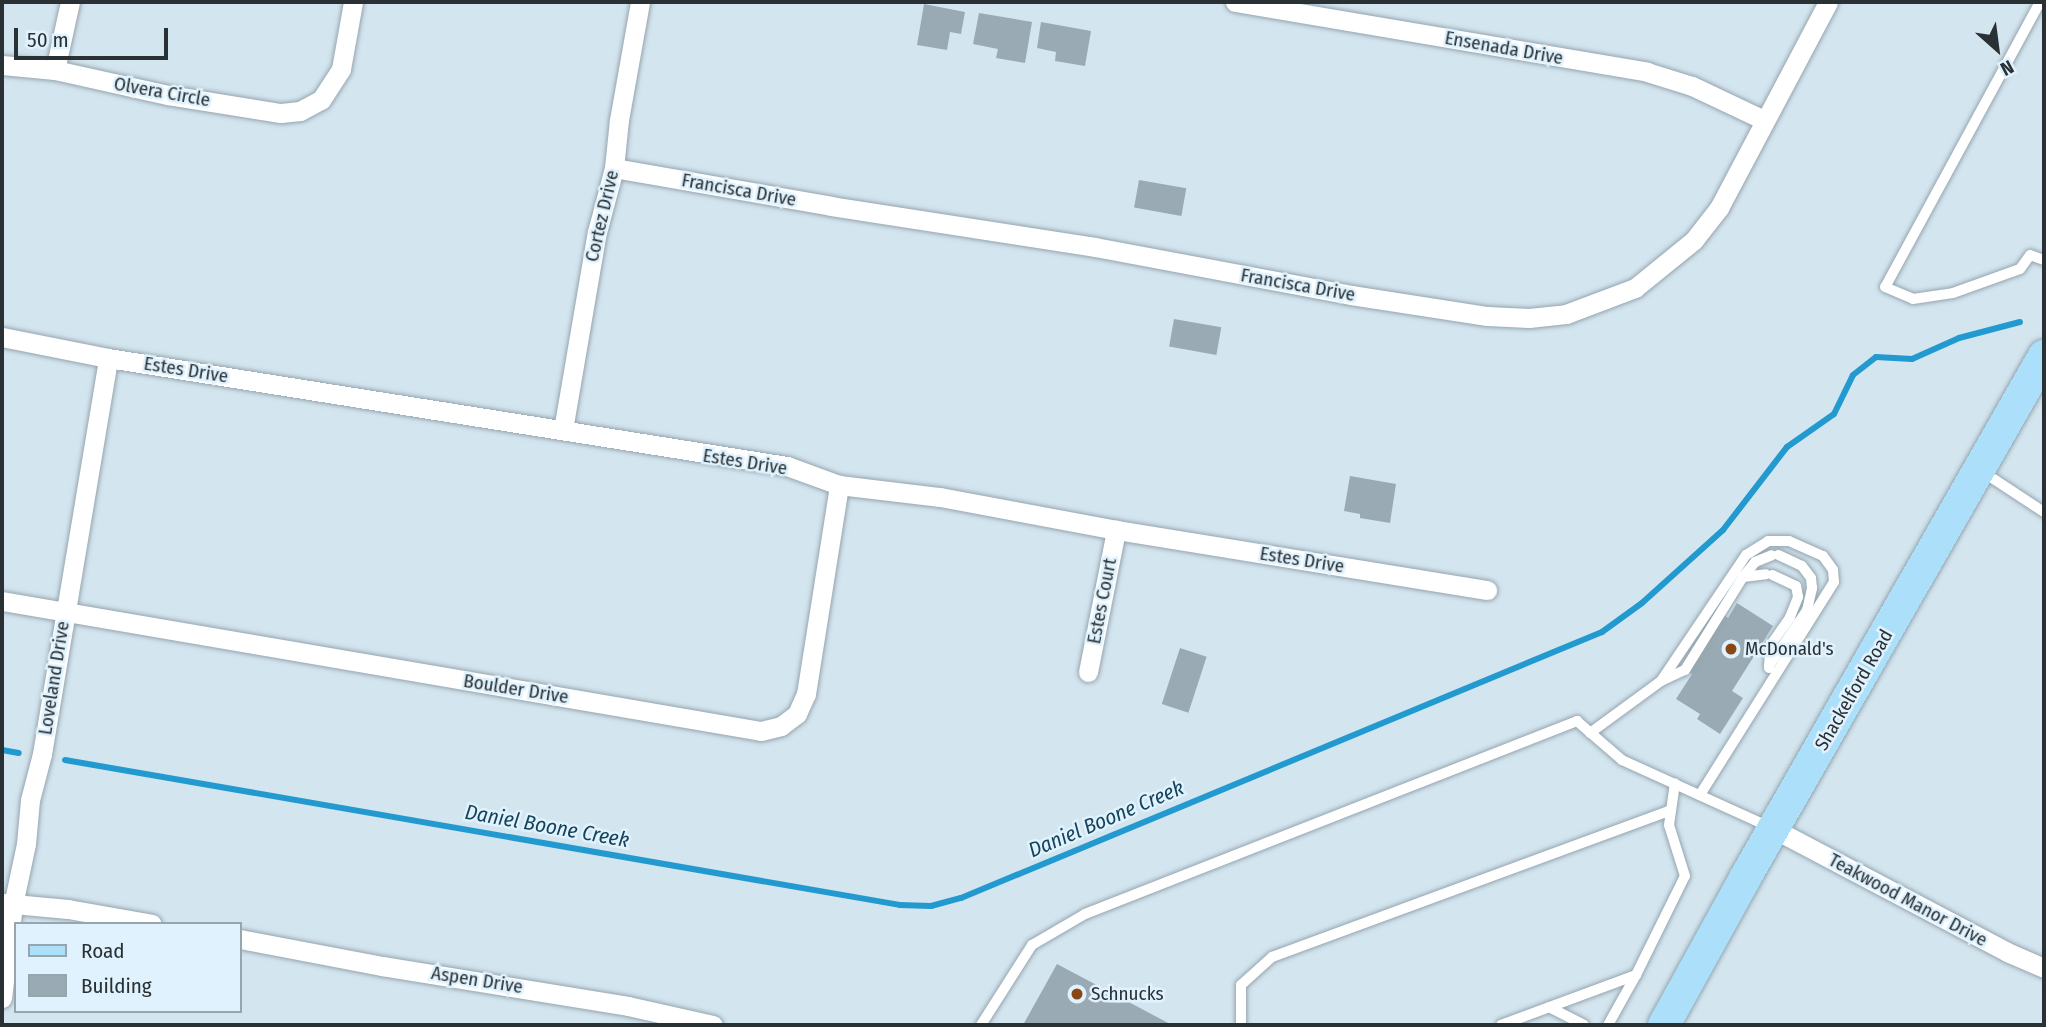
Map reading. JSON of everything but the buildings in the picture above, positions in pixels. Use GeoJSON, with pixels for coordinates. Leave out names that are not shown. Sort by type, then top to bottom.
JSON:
{"type":"FeatureCollection","features":[{"type":"Feature","properties":{"kind":"main road","name":"Shackelford Road"},"geometry":{"type":"LineString","coordinates":[[1664,1025],[2044,356]]}},
{"type":"Feature","properties":{"kind":"street"},"geometry":{"type":"LineString","coordinates":[[55,71],[69,2]]}},
{"type":"Feature","properties":{"kind":"street","name":"Olvera Circle"},"geometry":{"type":"LineString","coordinates":[[2,65],[55,71],[156,93],[281,113],[300,111],[321,100],[341,69],[353,2]]}},
{"type":"Feature","properties":{"kind":"street","name":"Cortez Drive"},"geometry":{"type":"LineString","coordinates":[[563,430],[597,232],[614,168],[619,121],[640,2]]}},
{"type":"Feature","properties":{"kind":"street","name":"Ensenada Drive"},"geometry":{"type":"LineString","coordinates":[[1235,2],[1647,72],[1692,86],[1764,120]]}},
{"type":"Feature","properties":{"kind":"street","name":"Francisca Drive"},"geometry":{"type":"LineString","coordinates":[[614,168],[831,206],[1096,247],[1351,295],[1487,316],[1566,314],[1635,288],[1694,240],[1719,208],[1828,2]]}},
{"type":"Feature","properties":{"kind":"street","name":"Estes Drive"},"geometry":{"type":"LineString","coordinates":[[2,337],[108,358],[787,466],[838,485],[940,497],[1116,530],[1487,590]]}},
{"type":"Feature","properties":{"kind":"street","name":"Loveland Drive"},"geometry":{"type":"LineString","coordinates":[[2,998],[8,904],[64,612],[108,358]]}},
{"type":"Feature","properties":{"kind":"street","name":"Boulder Drive"},"geometry":{"type":"LineString","coordinates":[[2,601],[761,731],[780,726],[797,714],[806,694],[838,485]]}},
{"type":"Feature","properties":{"kind":"street","name":"Estes Court"},"geometry":{"type":"LineString","coordinates":[[1088,672],[1116,530]]}},
{"type":"Feature","properties":{"kind":"street","name":"Teakwood Manor Drive"},"geometry":{"type":"LineString","coordinates":[[1774,829],[2044,968]]}},
{"type":"Feature","properties":{"kind":"street"},"geometry":{"type":"LineString","coordinates":[[8,904],[68,909],[141,922]]}},
{"type":"Feature","properties":{"kind":"street","name":"Aspen Drive"},"geometry":{"type":"LineString","coordinates":[[242,939],[383,966],[628,1006],[713,1025]]}},
{"type":"Feature","properties":{"kind":"lane"},"geometry":{"type":"LineString","coordinates":[[2040,2],[1885,286],[1913,299],[1953,293],[2020,269],[2030,255],[2044,260]]}},
{"type":"Feature","properties":{"kind":"lane"},"geometry":{"type":"LineString","coordinates":[[1980,470],[2044,512]]}},
{"type":"Feature","properties":{"kind":"lane"},"geometry":{"type":"LineString","coordinates":[[1661,681],[1746,555],[1768,541],[1788,541],[1823,556],[1833,570],[1835,582],[1700,795]]}},
{"type":"Feature","properties":{"kind":"lane"},"geometry":{"type":"LineString","coordinates":[[1590,733],[1661,681],[1685,670],[1755,562],[1775,555],[1802,566],[1811,578],[1812,588],[1807,610],[1769,666]]}},
{"type":"Feature","properties":{"kind":"lane"},"geometry":{"type":"LineString","coordinates":[[1744,577],[1769,575],[1796,586],[1798,597],[1790,617],[1770,646],[1769,666],[1773,682]]}},
{"type":"Feature","properties":{"kind":"lane"},"geometry":{"type":"LineString","coordinates":[[981,1025],[1032,945],[1085,914],[1577,721],[1622,760],[1774,829]]}},
{"type":"Feature","properties":{"kind":"lane"},"geometry":{"type":"LineString","coordinates":[[1608,1025],[1685,876],[1669,825],[1675,783]]}},
{"type":"Feature","properties":{"kind":"lane"},"geometry":{"type":"LineString","coordinates":[[1241,1025],[1241,985],[1272,957],[1671,810]]}},
{"type":"Feature","properties":{"kind":"lane"},"geometry":{"type":"LineString","coordinates":[[1501,1025],[1636,975]]}},
{"type":"Feature","properties":{"kind":"lane"},"geometry":{"type":"LineString","coordinates":[[1549,1007],[1584,1025]]}},
{"type":"Feature","properties":{"kind":"waterway","name":"Daniel Boone Creek"},"geometry":{"type":"LineString","coordinates":[[65,760],[900,905],[931,906],[961,898],[1602,632],[1642,603],[1723,530],[1787,447],[1834,414],[1853,375],[1876,357],[1912,359],[1959,338],[2020,322]]}},
{"type":"Feature","properties":{"kind":"waterway","name":"Daniel Boone Creek"},"geometry":{"type":"LineString","coordinates":[[2,750],[19,753]]}},
{"type":"Feature","properties":{"kind":"place","name":"McDonald's"},"geometry":{"type":"Point","coordinates":[1731,649]}},
{"type":"Feature","properties":{"kind":"place","name":"Schnucks"},"geometry":{"type":"Point","coordinates":[1077,994]}}]}
